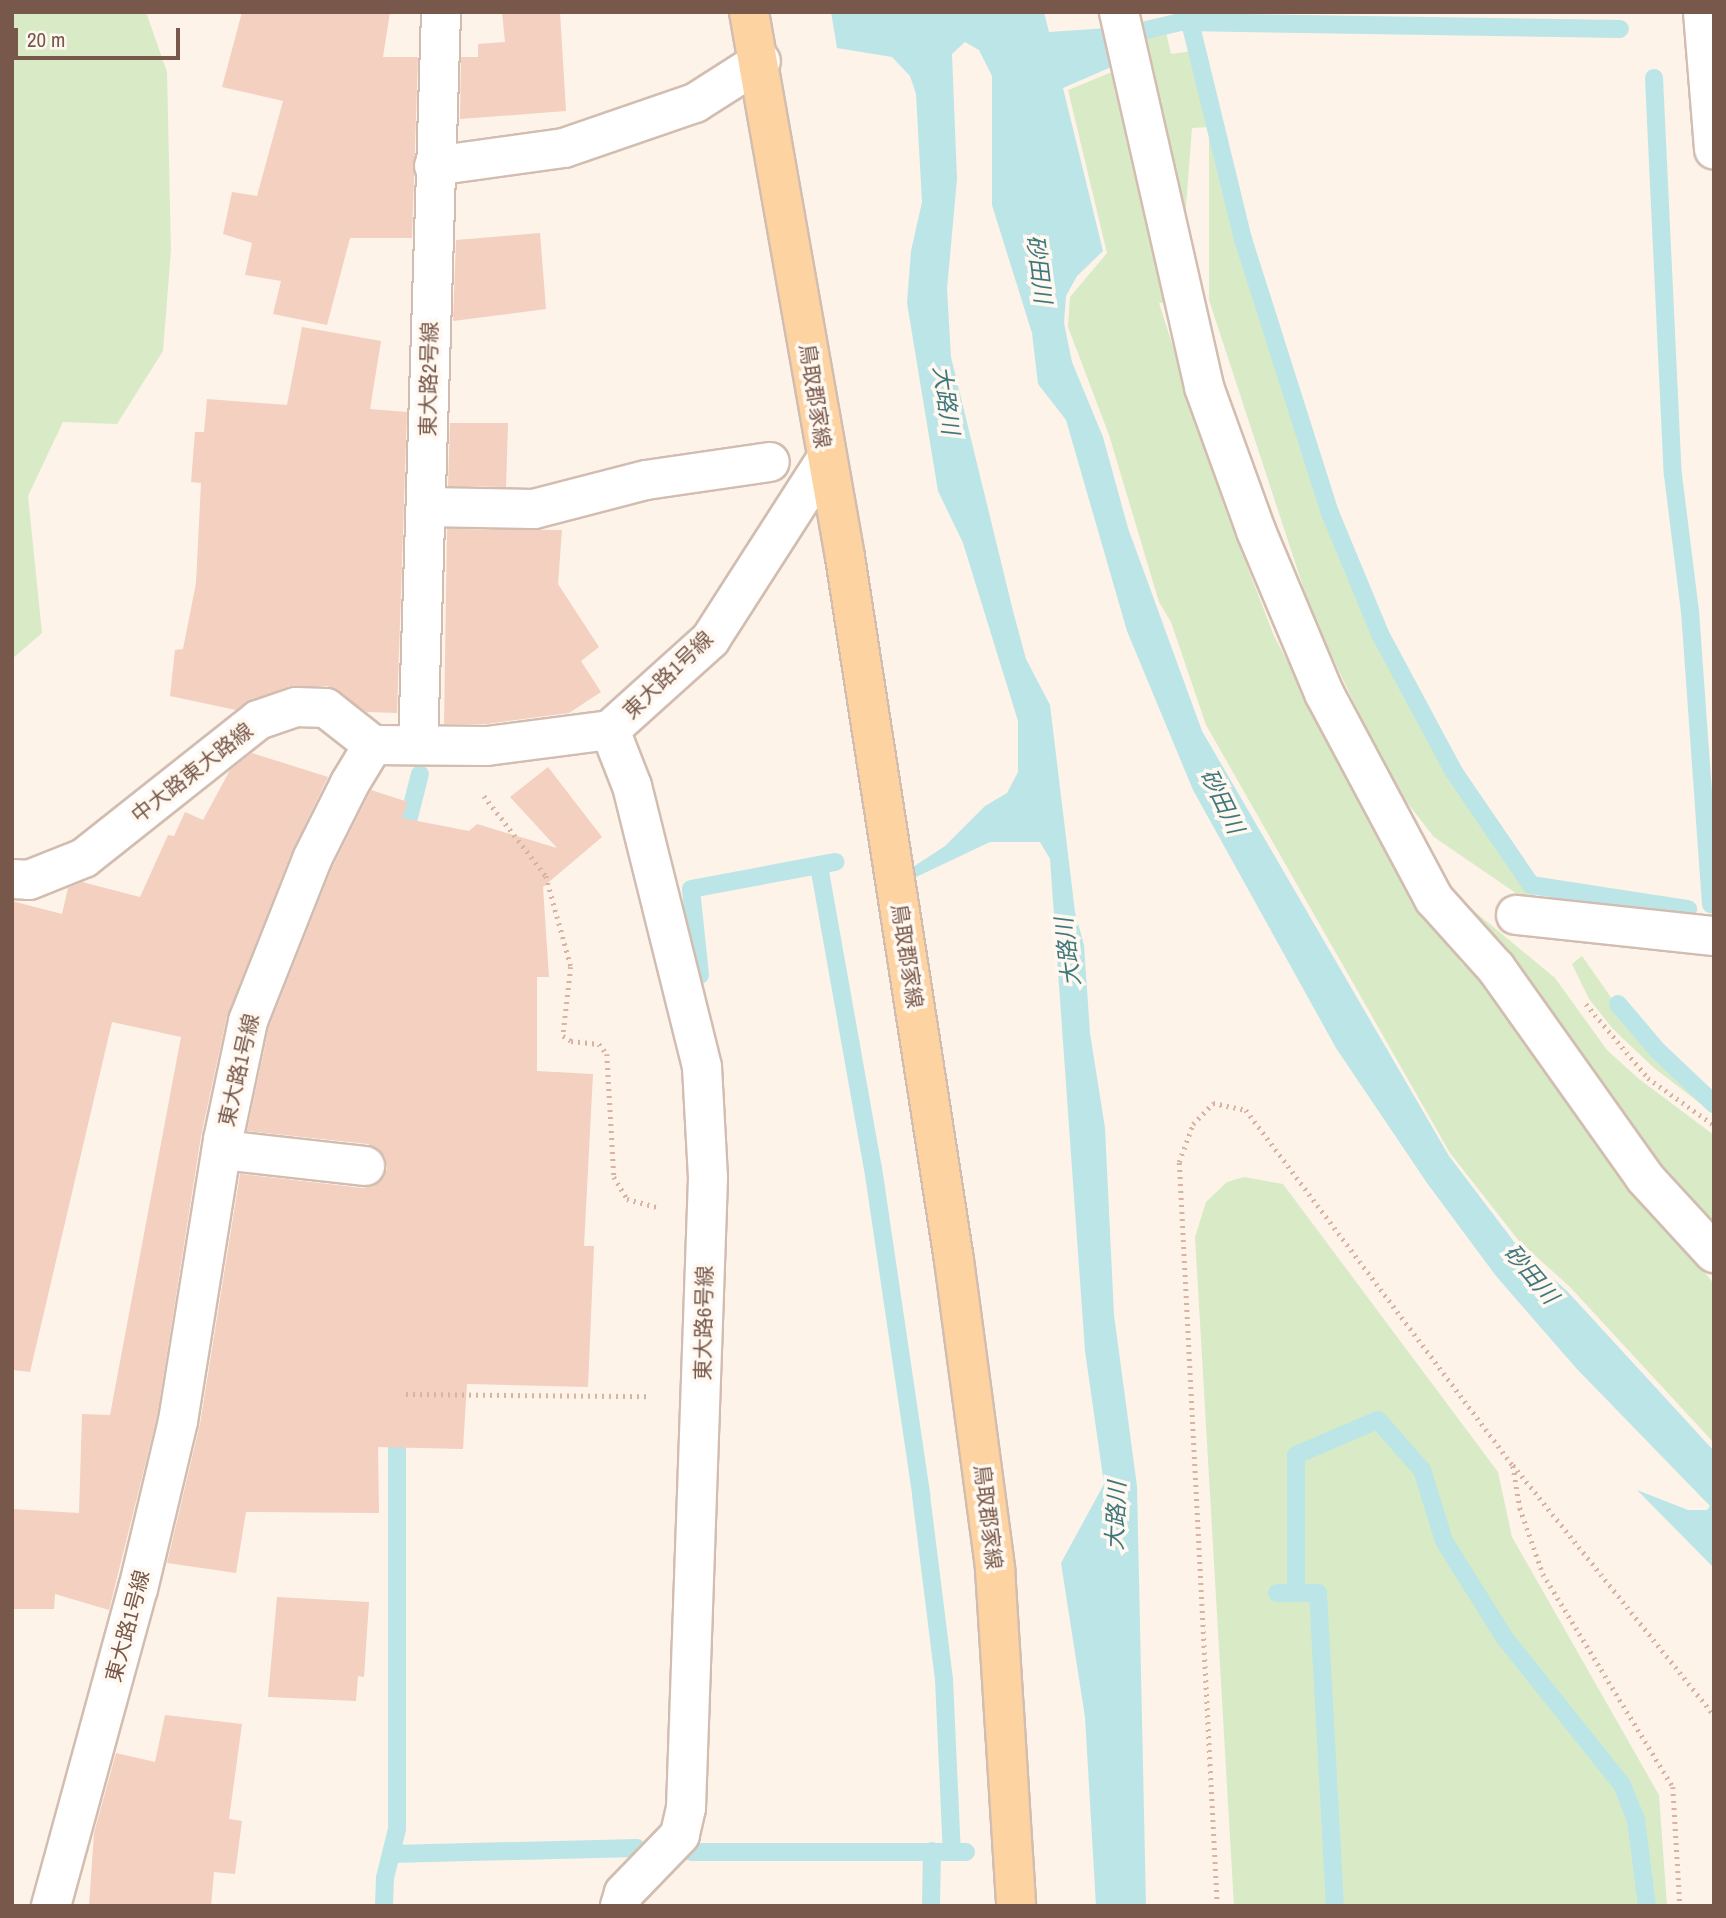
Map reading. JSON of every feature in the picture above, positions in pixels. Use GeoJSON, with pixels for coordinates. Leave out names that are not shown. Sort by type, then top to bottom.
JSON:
{"type":"FeatureCollection","features":[{"type":"Feature","properties":{"kind":"main road","name":"鳥取郡家線"},"geometry":{"type":"LineString","coordinates":[[749,12],[761,61],[950,1232],[995,1569],[1016,1906]]}},
{"type":"Feature","properties":{"kind":"street","name":"東大路2号線"},"geometry":{"type":"LineString","coordinates":[[436,746],[427,507],[434,166],[442,12]]}},
{"type":"Feature","properties":{"kind":"street"},"geometry":{"type":"LineString","coordinates":[[1119,12],[1204,387],[1256,531],[1324,693],[1434,899],[1496,968],[1644,1178],[1714,1254]]}},
{"type":"Feature","properties":{"kind":"street"},"geometry":{"type":"LineString","coordinates":[[1703,12],[1714,150]]}},
{"type":"Feature","properties":{"kind":"street"},"geometry":{"type":"LineString","coordinates":[[434,166],[564,148],[695,103],[761,61]]}},
{"type":"Feature","properties":{"kind":"street","name":"東大路1号線"},"geometry":{"type":"LineString","coordinates":[[51,1906],[138,1589],[178,1421],[222,1150],[248,1021],[312,859],[373,744],[436,746],[552,740],[610,730],[710,640],[826,459]]}},
{"type":"Feature","properties":{"kind":"street"},"geometry":{"type":"LineString","coordinates":[[427,507],[534,509],[646,480],[770,462]]}},
{"type":"Feature","properties":{"kind":"street","name":"中大路東大路線"},"geometry":{"type":"LineString","coordinates":[[12,879],[29,880],[84,858],[258,720],[296,708],[326,708],[373,744]]}},
{"type":"Feature","properties":{"kind":"street","name":"東大路6号線"},"geometry":{"type":"LineString","coordinates":[[610,730],[632,786],[702,1067],[707,1212],[686,1808],[680,1835],[624,1893],[620,1906]]}},
{"type":"Feature","properties":{"kind":"street"},"geometry":{"type":"LineString","coordinates":[[1516,915],[1714,936]]}},
{"type":"Feature","properties":{"kind":"street"},"geometry":{"type":"LineString","coordinates":[[222,1150],[366,1166]]}},
{"type":"Feature","properties":{"kind":"path"},"geometry":{"type":"LineString","coordinates":[[436,746],[471,778],[546,876],[571,967],[563,1036],[599,1044],[607,1054],[614,1177],[627,1199],[665,1209],[707,1212]]}},
{"type":"Feature","properties":{"kind":"path"},"geometry":{"type":"LineString","coordinates":[[1217,1906],[1179,1162],[1194,1124],[1213,1103],[1247,1110],[1513,1465],[1714,1714]]}},
{"type":"Feature","properties":{"kind":"path"},"geometry":{"type":"LineString","coordinates":[[406,1394],[702,1397]]}},
{"type":"Feature","properties":{"kind":"path"},"geometry":{"type":"LineString","coordinates":[[1513,1465],[1520,1508],[1543,1574],[1673,1787],[1680,1906]]}},
{"type":"Feature","properties":{"kind":"green space"},"geometry":{"type":"Polygon","coordinates":[[[12,12],[146,12],[167,72],[171,250],[163,351],[117,424],[63,422],[28,496],[42,633],[12,659],[12,12]]]}},
{"type":"Feature","properties":{"kind":"green space"},"geometry":{"type":"Polygon","coordinates":[[[1165,28],[1171,54],[1193,51],[1242,247],[1327,514],[1379,636],[1452,773],[1540,903],[1526,900],[1434,837],[1394,786],[1313,617],[1209,300],[1209,127],[1192,128],[1183,245],[1137,35],[1165,28]]]}},
{"type":"Feature","properties":{"kind":"green space"},"geometry":{"type":"Polygon","coordinates":[[[1117,70],[1172,302],[1159,303],[1224,506],[1274,636],[1355,788],[1462,964],[1482,967],[1578,1115],[1714,1284],[1714,1443],[1570,1287],[1519,1241],[1450,1153],[1206,725],[1171,622],[1159,602],[1109,435],[1068,327],[1070,297],[1107,253],[1068,90],[1117,70]]]}},
{"type":"Feature","properties":{"kind":"green space"},"geometry":{"type":"Polygon","coordinates":[[[1433,877],[1555,978],[1607,1050],[1639,1079],[1714,1135],[1714,1238],[1433,877]]]}},
{"type":"Feature","properties":{"kind":"green space"},"geometry":{"type":"Polygon","coordinates":[[[1582,956],[1617,1006],[1714,1108],[1714,1114],[1654,1068],[1613,1029],[1589,999],[1572,964],[1582,956]]]}},
{"type":"Feature","properties":{"kind":"green space"},"geometry":{"type":"Polygon","coordinates":[[[1244,1177],[1283,1184],[1498,1472],[1512,1537],[1659,1795],[1667,1906],[1234,1906],[1195,1237],[1206,1202],[1227,1182],[1244,1177]]]}},
{"type":"Feature","properties":{"kind":"water"},"geometry":{"type":"Polygon","coordinates":[[[831,12],[1044,12],[1049,32],[1108,28],[1116,65],[1063,88],[1103,251],[1077,276],[1066,296],[1064,323],[1072,362],[1103,437],[1128,528],[1202,731],[1449,1156],[1518,1247],[1567,1291],[1714,1451],[1714,1568],[1637,1490],[1688,1510],[1707,1510],[1710,1506],[1576,1368],[1496,1276],[1427,1183],[1336,1048],[1193,790],[1127,631],[1066,420],[1038,384],[1032,333],[992,205],[992,76],[979,50],[965,42],[952,54],[957,179],[947,289],[951,357],[1026,659],[1050,705],[1075,912],[1084,945],[1090,1033],[1105,1128],[1114,1315],[1137,1486],[1146,1906],[1096,1906],[1085,1717],[1061,1563],[1104,1484],[1085,1351],[1050,859],[1040,842],[990,842],[914,878],[913,867],[945,846],[985,806],[1007,793],[1018,772],[1018,721],[963,543],[938,491],[907,303],[911,251],[922,202],[916,94],[910,76],[892,57],[837,48],[831,12]]]}},
{"type":"Feature","properties":{"kind":"building"},"geometry":{"type":"Polygon","coordinates":[[[242,12],[390,12],[383,57],[418,57],[412,238],[350,238],[327,325],[273,314],[281,281],[245,275],[252,243],[223,234],[232,192],[257,196],[283,101],[222,87],[242,12]]]}},
{"type":"Feature","properties":{"kind":"building"},"geometry":{"type":"Polygon","coordinates":[[[502,12],[560,12],[566,111],[460,119],[461,57],[478,57],[478,44],[505,42],[502,12]]]}},
{"type":"Feature","properties":{"kind":"building"},"geometry":{"type":"Polygon","coordinates":[[[540,233],[546,309],[453,321],[456,240],[540,233]]]}},
{"type":"Feature","properties":{"kind":"building"},"geometry":{"type":"Polygon","coordinates":[[[302,327],[381,341],[370,409],[407,412],[397,713],[367,712],[327,686],[289,686],[236,710],[170,696],[175,650],[183,649],[196,583],[201,483],[191,482],[195,432],[204,432],[207,399],[287,405],[302,327]]]}},
{"type":"Feature","properties":{"kind":"building"},"geometry":{"type":"Polygon","coordinates":[[[450,423],[508,423],[506,487],[448,486],[450,423]]]}},
{"type":"Feature","properties":{"kind":"building"},"geometry":{"type":"Polygon","coordinates":[[[447,529],[562,530],[558,584],[599,647],[581,661],[601,692],[569,713],[486,724],[444,724],[447,529]]]}},
{"type":"Feature","properties":{"kind":"building"},"geometry":{"type":"Polygon","coordinates":[[[252,753],[328,777],[292,851],[227,1016],[201,1136],[157,1417],[109,1610],[55,1594],[54,1609],[12,1609],[12,1509],[79,1513],[82,1414],[110,1415],[181,1037],[112,1022],[30,1372],[12,1370],[12,901],[62,914],[68,888],[82,882],[140,897],[168,835],[174,836],[185,812],[203,820],[230,770],[252,753]]]}},
{"type":"Feature","properties":{"kind":"building"},"geometry":{"type":"Polygon","coordinates":[[[548,767],[602,837],[543,887],[549,977],[537,977],[537,1071],[593,1074],[584,1246],[594,1246],[588,1387],[467,1384],[463,1449],[378,1447],[379,1513],[246,1512],[236,1573],[167,1563],[200,1424],[240,1174],[363,1188],[374,1186],[387,1169],[385,1157],[368,1144],[247,1131],[269,1027],[332,868],[371,790],[408,802],[402,818],[469,831],[477,824],[557,848],[510,797],[548,767]]]}},
{"type":"Feature","properties":{"kind":"building"},"geometry":{"type":"Polygon","coordinates":[[[277,1597],[369,1602],[364,1677],[358,1676],[356,1701],[268,1697],[277,1597]]]}},
{"type":"Feature","properties":{"kind":"building"},"geometry":{"type":"Polygon","coordinates":[[[165,1715],[242,1724],[229,1819],[242,1821],[235,1874],[214,1872],[211,1906],[89,1906],[94,1833],[116,1753],[155,1762],[165,1715]]]}},
{"type":"Feature","properties":{"kind":"waterway"},"geometry":{"type":"LineString","coordinates":[[1121,36],[1180,22],[1620,29]]}},
{"type":"Feature","properties":{"kind":"waterway"},"geometry":{"type":"LineString","coordinates":[[1190,22],[1243,239],[1330,513],[1380,634],[1454,772],[1531,885],[1688,909]]}},
{"type":"Feature","properties":{"kind":"waterway"},"geometry":{"type":"LineString","coordinates":[[1654,78],[1673,475],[1690,611],[1711,904]]}},
{"type":"Feature","properties":{"kind":"waterway"},"geometry":{"type":"LineString","coordinates":[[403,841],[420,774]]}},
{"type":"Feature","properties":{"kind":"waterway"},"geometry":{"type":"LineString","coordinates":[[700,975],[691,889],[835,862]]}},
{"type":"Feature","properties":{"kind":"waterway"},"geometry":{"type":"LineString","coordinates":[[819,866],[873,1168],[921,1495],[944,1679],[952,1852]]}},
{"type":"Feature","properties":{"kind":"waterway"},"geometry":{"type":"LineString","coordinates":[[1618,1004],[1657,1050],[1714,1104]]}},
{"type":"Feature","properties":{"kind":"waterway"},"geometry":{"type":"LineString","coordinates":[[1296,1593],[1296,1455],[1378,1420],[1422,1470],[1444,1541],[1504,1637],[1622,1785],[1636,1820],[1647,1906]]}},
{"type":"Feature","properties":{"kind":"waterway"},"geometry":{"type":"LineString","coordinates":[[384,1906],[385,1878],[397,1829],[397,1424]]}},
{"type":"Feature","properties":{"kind":"waterway"},"geometry":{"type":"LineString","coordinates":[[1277,1593],[1318,1593],[1335,1906]]}},
{"type":"Feature","properties":{"kind":"waterway"},"geometry":{"type":"LineString","coordinates":[[391,1854],[637,1848]]}},
{"type":"Feature","properties":{"kind":"waterway"},"geometry":{"type":"LineString","coordinates":[[931,1906],[932,1851]]}},
{"type":"Feature","properties":{"kind":"waterway"},"geometry":{"type":"LineString","coordinates":[[691,1852],[966,1852]]}},
{"type":"Feature","properties":{"kind":"water label","name":"砂田川"},"geometry":{"type":"Point","coordinates":[1039,269]}},
{"type":"Feature","properties":{"kind":"water label","name":"大路川"},"geometry":{"type":"Point","coordinates":[946,400]}},
{"type":"Feature","properties":{"kind":"water label","name":"砂田川"},"geometry":{"type":"Point","coordinates":[1222,801]}},
{"type":"Feature","properties":{"kind":"water label","name":"大路川"},"geometry":{"type":"Point","coordinates":[1068,952]}},
{"type":"Feature","properties":{"kind":"water label","name":"砂田川"},"geometry":{"type":"Point","coordinates":[1531,1274]}},
{"type":"Feature","properties":{"kind":"water label","name":"大路川"},"geometry":{"type":"Point","coordinates":[1116,1516]}}]}
